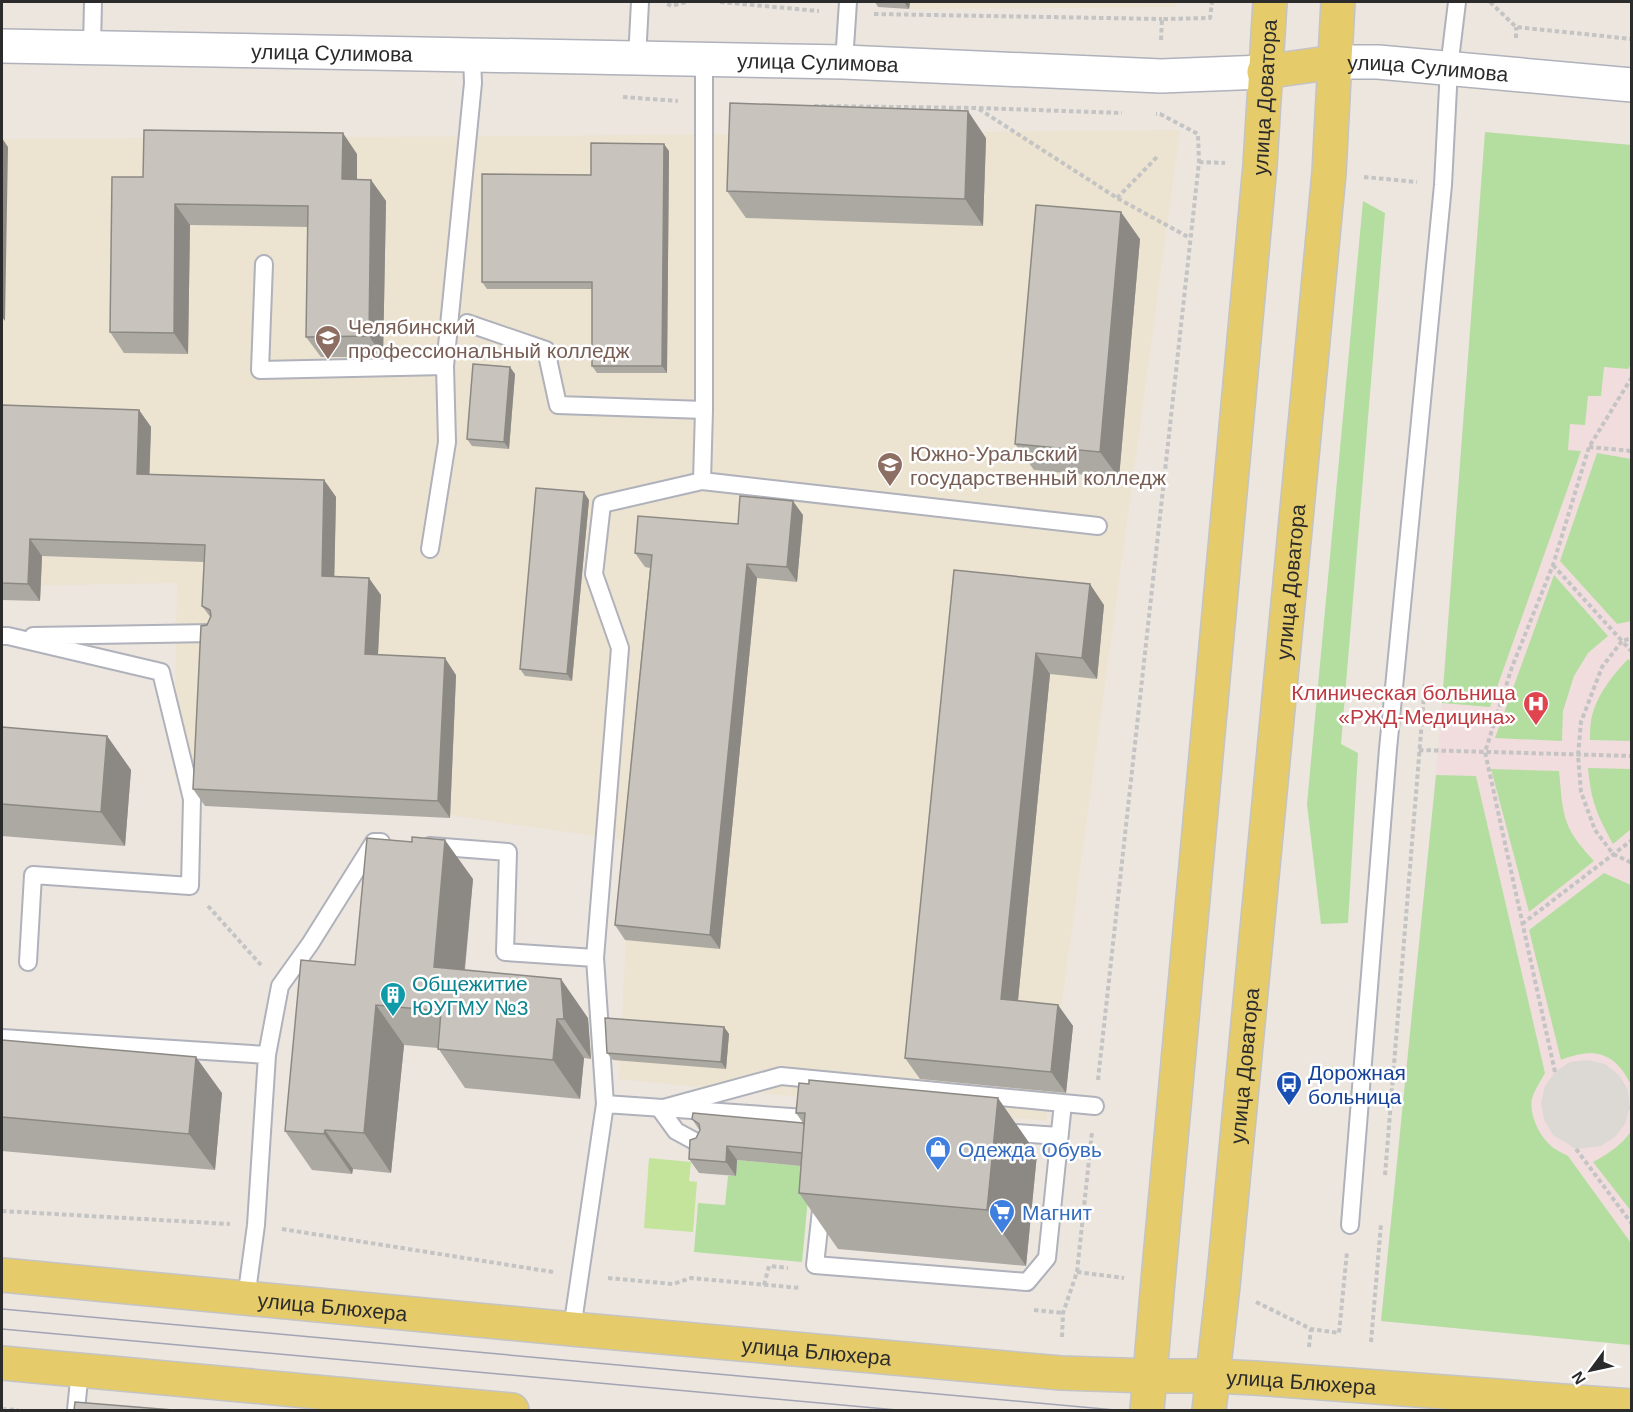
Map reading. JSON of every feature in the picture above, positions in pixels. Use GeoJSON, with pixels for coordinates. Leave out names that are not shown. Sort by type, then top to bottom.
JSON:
{"type":"FeatureCollection","features":[{"type":"Feature","properties":{"kind":"main road","name":"улица Доватора"},"geometry":{"type":"LineString","coordinates":[[1148,1410],[1260,165],[1270,2]]}},
{"type":"Feature","properties":{"kind":"main road","name":"улица Доватора"},"geometry":{"type":"LineString","coordinates":[[1209,1410],[1223,1286],[1328,185],[1338,2]]}},
{"type":"Feature","properties":{"kind":"main road","name":"улица Сулимова"},"geometry":{"type":"LineString","coordinates":[[1264,72],[1335,62]]}},
{"type":"Feature","properties":{"kind":"main road","name":"улица Блюхера"},"geometry":{"type":"LineString","coordinates":[[2,1275],[1061,1373],[1212,1376],[1632,1406]]}},
{"type":"Feature","properties":{"kind":"main road"},"geometry":{"type":"LineString","coordinates":[[2,1363],[512,1410]]}},
{"type":"Feature","properties":{"kind":"street","name":"улица Сулимова"},"geometry":{"type":"LineString","coordinates":[[2,45],[844,62],[1161,76],[1264,72]]}},
{"type":"Feature","properties":{"kind":"street","name":"улица Сулимова"},"geometry":{"type":"LineString","coordinates":[[1335,62],[1378,62],[1632,85]]}},
{"type":"Feature","properties":{"kind":"lane"},"geometry":{"type":"LineString","coordinates":[[92,47],[93,2]]}},
{"type":"Feature","properties":{"kind":"lane"},"geometry":{"type":"LineString","coordinates":[[637,59],[640,2]]}},
{"type":"Feature","properties":{"kind":"lane"},"geometry":{"type":"LineString","coordinates":[[1350,1225],[1388,749],[1443,185],[1449,68],[1457,2]]}},
{"type":"Feature","properties":{"kind":"lane"},"geometry":{"type":"LineString","coordinates":[[844,62],[848,8]]}},
{"type":"Feature","properties":{"kind":"lane"},"geometry":{"type":"LineString","coordinates":[[430,549],[447,442],[445,366],[473,83],[472,56]]}},
{"type":"Feature","properties":{"kind":"lane"},"geometry":{"type":"LineString","coordinates":[[702,481],[704,60]]}},
{"type":"Feature","properties":{"kind":"lane"},"geometry":{"type":"LineString","coordinates":[[264,264],[260,370],[445,366]]}},
{"type":"Feature","properties":{"kind":"lane"},"geometry":{"type":"LineString","coordinates":[[467,323],[546,350],[558,405],[704,410]]}},
{"type":"Feature","properties":{"kind":"lane"},"geometry":{"type":"LineString","coordinates":[[572,1329],[606,1104],[595,958],[620,648],[594,574],[602,504],[702,481],[1098,526]]}},
{"type":"Feature","properties":{"kind":"lane"},"geometry":{"type":"LineString","coordinates":[[5,636],[213,633]]}},
{"type":"Feature","properties":{"kind":"lane"},"geometry":{"type":"LineString","coordinates":[[5,636],[161,672],[192,799],[190,886],[33,875],[28,962]]}},
{"type":"Feature","properties":{"kind":"lane"},"geometry":{"type":"LineString","coordinates":[[246,1299],[256,1226],[267,1055],[280,986],[310,944],[374,842],[396,843]]}},
{"type":"Feature","properties":{"kind":"lane"},"geometry":{"type":"LineString","coordinates":[[418,845],[508,852],[505,952],[595,958]]}},
{"type":"Feature","properties":{"kind":"lane"},"geometry":{"type":"LineString","coordinates":[[2,1038],[267,1055]]}},
{"type":"Feature","properties":{"kind":"lane"},"geometry":{"type":"LineString","coordinates":[[660,1109],[781,1076],[1095,1106]]}},
{"type":"Feature","properties":{"kind":"lane"},"geometry":{"type":"LineString","coordinates":[[824,1188],[815,1265],[1027,1282],[1047,1258],[1063,1103]]}},
{"type":"Feature","properties":{"kind":"lane"},"geometry":{"type":"LineString","coordinates":[[606,1104],[833,1123]]}},
{"type":"Feature","properties":{"kind":"lane"},"geometry":{"type":"LineString","coordinates":[[660,1109],[676,1131],[700,1144]]}},
{"type":"Feature","properties":{"kind":"lane"},"geometry":{"type":"LineString","coordinates":[[980,1131],[1059,1136]]}},
{"type":"Feature","properties":{"kind":"lane"},"geometry":{"type":"LineString","coordinates":[[76,1410],[80,1370]]}},
{"type":"Feature","properties":{"kind":"path"},"geometry":{"type":"LineString","coordinates":[[661,2],[672,6],[686,2]]}},
{"type":"Feature","properties":{"kind":"path"},"geometry":{"type":"LineString","coordinates":[[720,2],[1161,19]]}},
{"type":"Feature","properties":{"kind":"path"},"geometry":{"type":"LineString","coordinates":[[1490,2],[1516,27],[1632,39]]}},
{"type":"Feature","properties":{"kind":"path"},"geometry":{"type":"LineString","coordinates":[[1515,74],[1516,27]]}},
{"type":"Feature","properties":{"kind":"path"},"geometry":{"type":"LineString","coordinates":[[612,96],[705,104]]}},
{"type":"Feature","properties":{"kind":"path"},"geometry":{"type":"LineString","coordinates":[[812,106],[1126,113]]}},
{"type":"Feature","properties":{"kind":"path"},"geometry":{"type":"LineString","coordinates":[[978,108],[1117,198],[1190,238]]}},
{"type":"Feature","properties":{"kind":"path"},"geometry":{"type":"LineString","coordinates":[[1134,1279],[1077,1272],[1199,162],[1198,134],[1160,114],[1148,114]]}},
{"type":"Feature","properties":{"kind":"path"},"geometry":{"type":"LineString","coordinates":[[1117,198],[1158,156]]}},
{"type":"Feature","properties":{"kind":"path"},"geometry":{"type":"LineString","coordinates":[[1555,1072],[1485,752],[1512,667],[1553,565],[1589,447],[1632,376]]}},
{"type":"Feature","properties":{"kind":"path"},"geometry":{"type":"LineString","coordinates":[[1589,447],[1632,451]]}},
{"type":"Feature","properties":{"kind":"path"},"geometry":{"type":"LineString","coordinates":[[1553,565],[1632,652]]}},
{"type":"Feature","properties":{"kind":"path"},"geometry":{"type":"LineString","coordinates":[[1632,638],[1622,641],[1602,667],[1581,722],[1578,755],[1581,792],[1595,830],[1613,854],[1632,863]]}},
{"type":"Feature","properties":{"kind":"path"},"geometry":{"type":"LineString","coordinates":[[1385,1176],[1426,679]]}},
{"type":"Feature","properties":{"kind":"path"},"geometry":{"type":"LineString","coordinates":[[1388,749],[1632,756]]}},
{"type":"Feature","properties":{"kind":"path"},"geometry":{"type":"LineString","coordinates":[[1522,924],[1632,840]]}},
{"type":"Feature","properties":{"kind":"path"},"geometry":{"type":"LineString","coordinates":[[190,886],[280,986]]}},
{"type":"Feature","properties":{"kind":"path"},"geometry":{"type":"LineString","coordinates":[[1576,1149],[1632,1224]]}},
{"type":"Feature","properties":{"kind":"path"},"geometry":{"type":"LineString","coordinates":[[2,1211],[256,1226],[580,1276],[673,1284],[691,1278],[810,1289]]}},
{"type":"Feature","properties":{"kind":"path"},"geometry":{"type":"LineString","coordinates":[[1371,1342],[1381,1224]]}},
{"type":"Feature","properties":{"kind":"path"},"geometry":{"type":"LineString","coordinates":[[1248,1298],[1311,1329],[1339,1332],[1350,1225]]}},
{"type":"Feature","properties":{"kind":"path"},"geometry":{"type":"LineString","coordinates":[[764,1285],[769,1266]]}},
{"type":"Feature","properties":{"kind":"path"},"geometry":{"type":"LineString","coordinates":[[1029,1310],[1063,1313]]}},
{"type":"Feature","properties":{"kind":"path"},"geometry":{"type":"LineString","coordinates":[[2,1409],[18,1410]]}},
{"type":"Feature","properties":{"kind":"shaded area"},"geometry":{"type":"Polygon","coordinates":[[[910,2],[1177,2],[1176,7],[909,9],[910,2]]]}},
{"type":"Feature","properties":{"kind":"shaded area"},"geometry":{"type":"Polygon","coordinates":[[[1180,130],[1046,1121],[619,1079],[631,841],[174,776],[177,583],[2,586],[2,139],[1180,130]]]}},
{"type":"Feature","properties":{"kind":"shaded area","name":"Клиническая больница «РЖД-Медицина»"},"geometry":{"type":"Polygon","coordinates":[[[1485,132],[1631,145],[1631,1345],[1381,1321],[1438,751],[1485,132]]]}},
{"type":"Feature","properties":{"kind":"shaded area"},"geometry":{"type":"Polygon","coordinates":[[[1588,1060],[1605,1064],[1619,1075],[1628,1090],[1630,1107],[1625,1124],[1615,1137],[1601,1146],[1576,1149],[1553,1135],[1544,1120],[1541,1103],[1545,1086],[1555,1072],[1570,1062],[1588,1060]]]}},
{"type":"Feature","properties":{"kind":"green space"},"geometry":{"type":"Polygon","coordinates":[[[1485,132],[1632,145],[1631,365],[1628,369],[1604,367],[1601,396],[1588,396],[1585,425],[1570,424],[1568,450],[1581,451],[1490,707],[1442,703],[1485,132]]]}},
{"type":"Feature","properties":{"kind":"green space"},"geometry":{"type":"Polygon","coordinates":[[[1363,201],[1385,213],[1341,744],[1358,753],[1348,923],[1321,924],[1307,804],[1363,201]]]}},
{"type":"Feature","properties":{"kind":"green space"},"geometry":{"type":"Polygon","coordinates":[[[1597,453],[1631,459],[1631,621],[1617,624],[1560,561],[1597,453]]]}},
{"type":"Feature","properties":{"kind":"green space"},"geometry":{"type":"Polygon","coordinates":[[[1554,575],[1608,636],[1588,653],[1574,676],[1563,711],[1562,741],[1495,738],[1554,575]]]}},
{"type":"Feature","properties":{"kind":"green space"},"geometry":{"type":"Polygon","coordinates":[[[1628,659],[1632,663],[1631,741],[1590,740],[1593,712],[1600,695],[1628,659]]]}},
{"type":"Feature","properties":{"kind":"green space"},"geometry":{"type":"Polygon","coordinates":[[[1588,768],[1631,769],[1631,829],[1613,844],[1596,807],[1588,768]]]}},
{"type":"Feature","properties":{"kind":"green space"},"geometry":{"type":"Polygon","coordinates":[[[1491,769],[1559,771],[1562,804],[1567,823],[1582,848],[1594,861],[1529,912],[1491,769]]]}},
{"type":"Feature","properties":{"kind":"green space"},"geometry":{"type":"Polygon","coordinates":[[[1436,775],[1476,776],[1545,1073],[1532,1099],[1533,1116],[1544,1139],[1552,1147],[1568,1156],[1631,1243],[1631,1345],[1381,1321],[1436,775]]]}},
{"type":"Feature","properties":{"kind":"green space"},"geometry":{"type":"Polygon","coordinates":[[[1604,873],[1631,885],[1631,1085],[1618,1065],[1602,1055],[1584,1054],[1561,1060],[1529,930],[1604,873]]]}},
{"type":"Feature","properties":{"kind":"green space"},"geometry":{"type":"Polygon","coordinates":[[[1631,1131],[1631,1211],[1593,1162],[1614,1149],[1631,1131]]]}},
{"type":"Feature","properties":{"kind":"green space"},"geometry":{"type":"Polygon","coordinates":[[[649,1158],[691,1162],[689,1181],[697,1182],[693,1232],[644,1228],[649,1158]]]}},
{"type":"Feature","properties":{"kind":"green space"},"geometry":{"type":"Polygon","coordinates":[[[737,1160],[811,1167],[802,1262],[694,1252],[698,1203],[725,1205],[728,1176],[736,1176],[737,1160]]]}},
{"type":"Feature","properties":{"kind":"building"},"geometry":{"type":"Polygon","coordinates":[[[730,103],[968,111],[965,199],[727,191],[730,103]]]}},
{"type":"Feature","properties":{"kind":"building"},"geometry":{"type":"Polygon","coordinates":[[[144,130],[343,133],[342,179],[371,180],[369,336],[306,337],[308,206],[175,204],[174,333],[110,332],[112,177],[143,177],[144,130]]]}},
{"type":"Feature","properties":{"kind":"building"},"geometry":{"type":"Polygon","coordinates":[[[591,143],[664,144],[662,366],[592,366],[592,282],[482,282],[482,174],[591,175],[591,143]]]}},
{"type":"Feature","properties":{"kind":"building"},"geometry":{"type":"Polygon","coordinates":[[[1036,205],[1121,212],[1100,452],[1015,444],[1036,205]]]}},
{"type":"Feature","properties":{"kind":"building"},"geometry":{"type":"Polygon","coordinates":[[[473,364],[510,367],[504,442],[467,439],[473,364]]]}},
{"type":"Feature","properties":{"kind":"building"},"geometry":{"type":"Polygon","coordinates":[[[2,405],[139,410],[137,474],[324,480],[322,576],[369,578],[365,654],[445,658],[438,801],[193,789],[201,626],[207,625],[211,616],[210,610],[202,606],[205,545],[30,539],[28,584],[2,583],[2,405]]]}},
{"type":"Feature","properties":{"kind":"building"},"geometry":{"type":"Polygon","coordinates":[[[536,488],[584,492],[567,674],[520,669],[536,488]]]}},
{"type":"Feature","properties":{"kind":"building"},"geometry":{"type":"Polygon","coordinates":[[[740,496],[793,501],[787,567],[747,564],[710,935],[615,925],[652,555],[635,553],[638,516],[738,524],[740,496]]]}},
{"type":"Feature","properties":{"kind":"building"},"geometry":{"type":"Polygon","coordinates":[[[954,570],[1090,584],[1082,658],[1036,653],[1001,999],[1058,1005],[1051,1072],[905,1058],[954,570]]]}},
{"type":"Feature","properties":{"kind":"building"},"geometry":{"type":"Polygon","coordinates":[[[2,727],[107,736],[101,812],[2,804],[2,727]]]}},
{"type":"Feature","properties":{"kind":"building"},"geometry":{"type":"Polygon","coordinates":[[[412,837],[445,840],[434,967],[561,979],[564,1019],[557,1019],[553,1060],[438,1049],[441,1011],[376,1005],[364,1133],[325,1130],[324,1134],[285,1131],[301,960],[355,965],[367,838],[412,842],[412,837]]]}},
{"type":"Feature","properties":{"kind":"building"},"geometry":{"type":"Polygon","coordinates":[[[605,1018],[724,1027],[721,1062],[607,1053],[605,1018]]]}},
{"type":"Feature","properties":{"kind":"building"},"geometry":{"type":"Polygon","coordinates":[[[2,1040],[196,1057],[189,1134],[2,1117],[2,1040]]]}},
{"type":"Feature","properties":{"kind":"building"},"geometry":{"type":"Polygon","coordinates":[[[809,1080],[998,1098],[987,1210],[799,1193],[805,1113],[796,1113],[799,1083],[809,1084],[809,1080]]]}},
{"type":"Feature","properties":{"kind":"building"},"geometry":{"type":"Polygon","coordinates":[[[693,1113],[803,1123],[802,1153],[727,1146],[726,1162],[689,1159],[690,1140],[696,1138],[700,1130],[699,1124],[692,1119],[693,1113]]]}},
{"type":"Feature","properties":{"kind":"building"},"geometry":{"type":"Polygon","coordinates":[[[75,1402],[173,1410],[74,1410],[75,1402]]]}},
{"type":"Feature","properties":{"kind":"tram line"},"geometry":{"type":"LineString","coordinates":[[2,1309],[1115,1410]]}},
{"type":"Feature","properties":{"kind":"tram line"},"geometry":{"type":"LineString","coordinates":[[2,1329],[897,1410]]}},
{"type":"Feature","properties":{"kind":"place","name":"Челябинский профессиональный колледж"},"geometry":{"type":"Point","coordinates":[328,361]}},
{"type":"Feature","properties":{"kind":"place","name":"Южно-Уральский государственный колледж"},"geometry":{"type":"Point","coordinates":[890,488]}},
{"type":"Feature","properties":{"kind":"place","name":"Клиническая больница «РЖД-Медицина»"},"geometry":{"type":"Point","coordinates":[1536,727]}},
{"type":"Feature","properties":{"kind":"place","name":"Общежитие ЮУГМУ №3"},"geometry":{"type":"Point","coordinates":[393,1018]}},
{"type":"Feature","properties":{"kind":"place","name":"Дорожная больница"},"geometry":{"type":"Point","coordinates":[1289,1107]}},
{"type":"Feature","properties":{"kind":"place","name":"Одежда Обувь"},"geometry":{"type":"Point","coordinates":[938,1172]}},
{"type":"Feature","properties":{"kind":"place","name":"Магнит"},"geometry":{"type":"Point","coordinates":[1002,1235]}}]}
